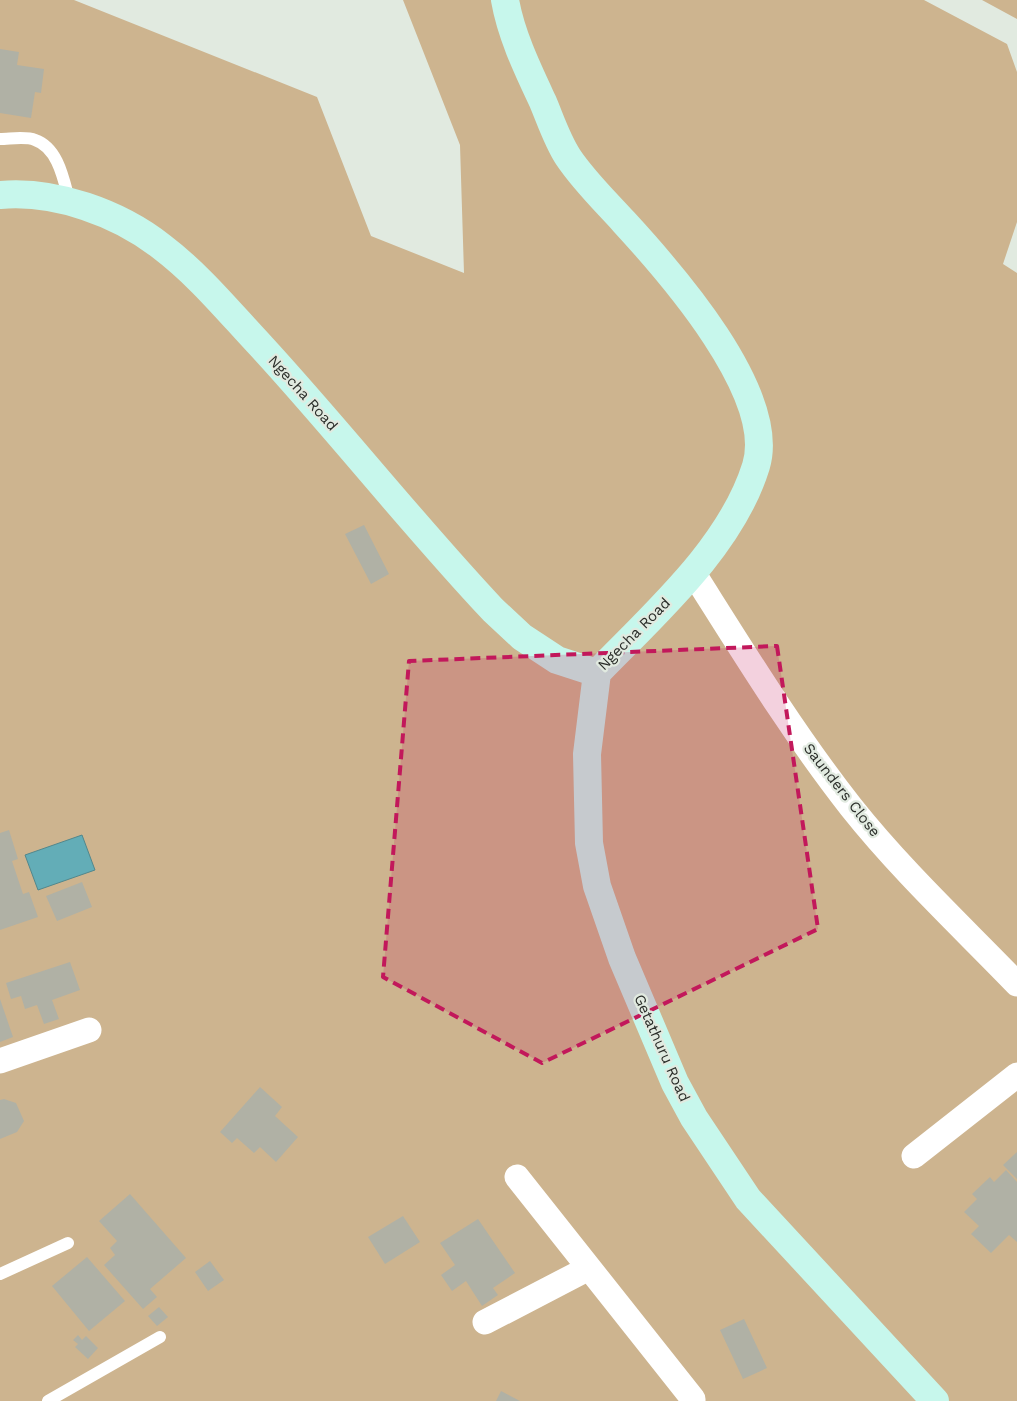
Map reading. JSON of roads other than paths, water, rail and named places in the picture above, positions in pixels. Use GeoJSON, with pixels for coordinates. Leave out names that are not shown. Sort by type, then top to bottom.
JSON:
{"type":"FeatureCollection","features":[{"type":"Feature","properties":{"kind":"main road","name":"Ngecha Road"},"geometry":{"type":"LineString","coordinates":[[0,195],[10,194],[93,207],[130,226],[161,246],[190,271],[293,381],[493,610],[522,637],[557,660],[596,673],[694,574],[737,509],[756,465],[759,438],[752,404],[732,363],[710,329],[659,263],[592,188],[569,158],[557,138],[524,61],[505,0]]}},
{"type":"Feature","properties":{"kind":"main road","name":"Getathuru Road"},"geometry":{"type":"LineString","coordinates":[[596,673],[587,754],[589,843],[597,886],[622,958],[675,1083],[694,1118],[748,1200],[935,1401]]}},
{"type":"Feature","properties":{"kind":"street","name":"Saunders Close"},"geometry":{"type":"LineString","coordinates":[[694,574],[779,705],[852,808],[889,851],[1017,984]]}},
{"type":"Feature","properties":{"kind":"street"},"geometry":{"type":"LineString","coordinates":[[0,1061],[89,1030]]}},
{"type":"Feature","properties":{"kind":"street"},"geometry":{"type":"LineString","coordinates":[[914,1156],[1017,1075]]}},
{"type":"Feature","properties":{"kind":"street"},"geometry":{"type":"LineString","coordinates":[[517,1177],[693,1398],[693,1401]]}},
{"type":"Feature","properties":{"kind":"street"},"geometry":{"type":"LineString","coordinates":[[485,1322],[589,1268]]}},
{"type":"Feature","properties":{"kind":"lane"},"geometry":{"type":"LineString","coordinates":[[0,139],[34,139],[45,146],[57,162],[70,203]]}},
{"type":"Feature","properties":{"kind":"lane"},"geometry":{"type":"LineString","coordinates":[[0,1274],[68,1243]]}},
{"type":"Feature","properties":{"kind":"lane"},"geometry":{"type":"LineString","coordinates":[[48,1401],[160,1337]]}},
{"type":"Feature","properties":{"kind":"water"},"geometry":{"type":"Polygon","coordinates":[[[82,835],[95,870],[38,890],[25,855],[82,835]]]}}]}
